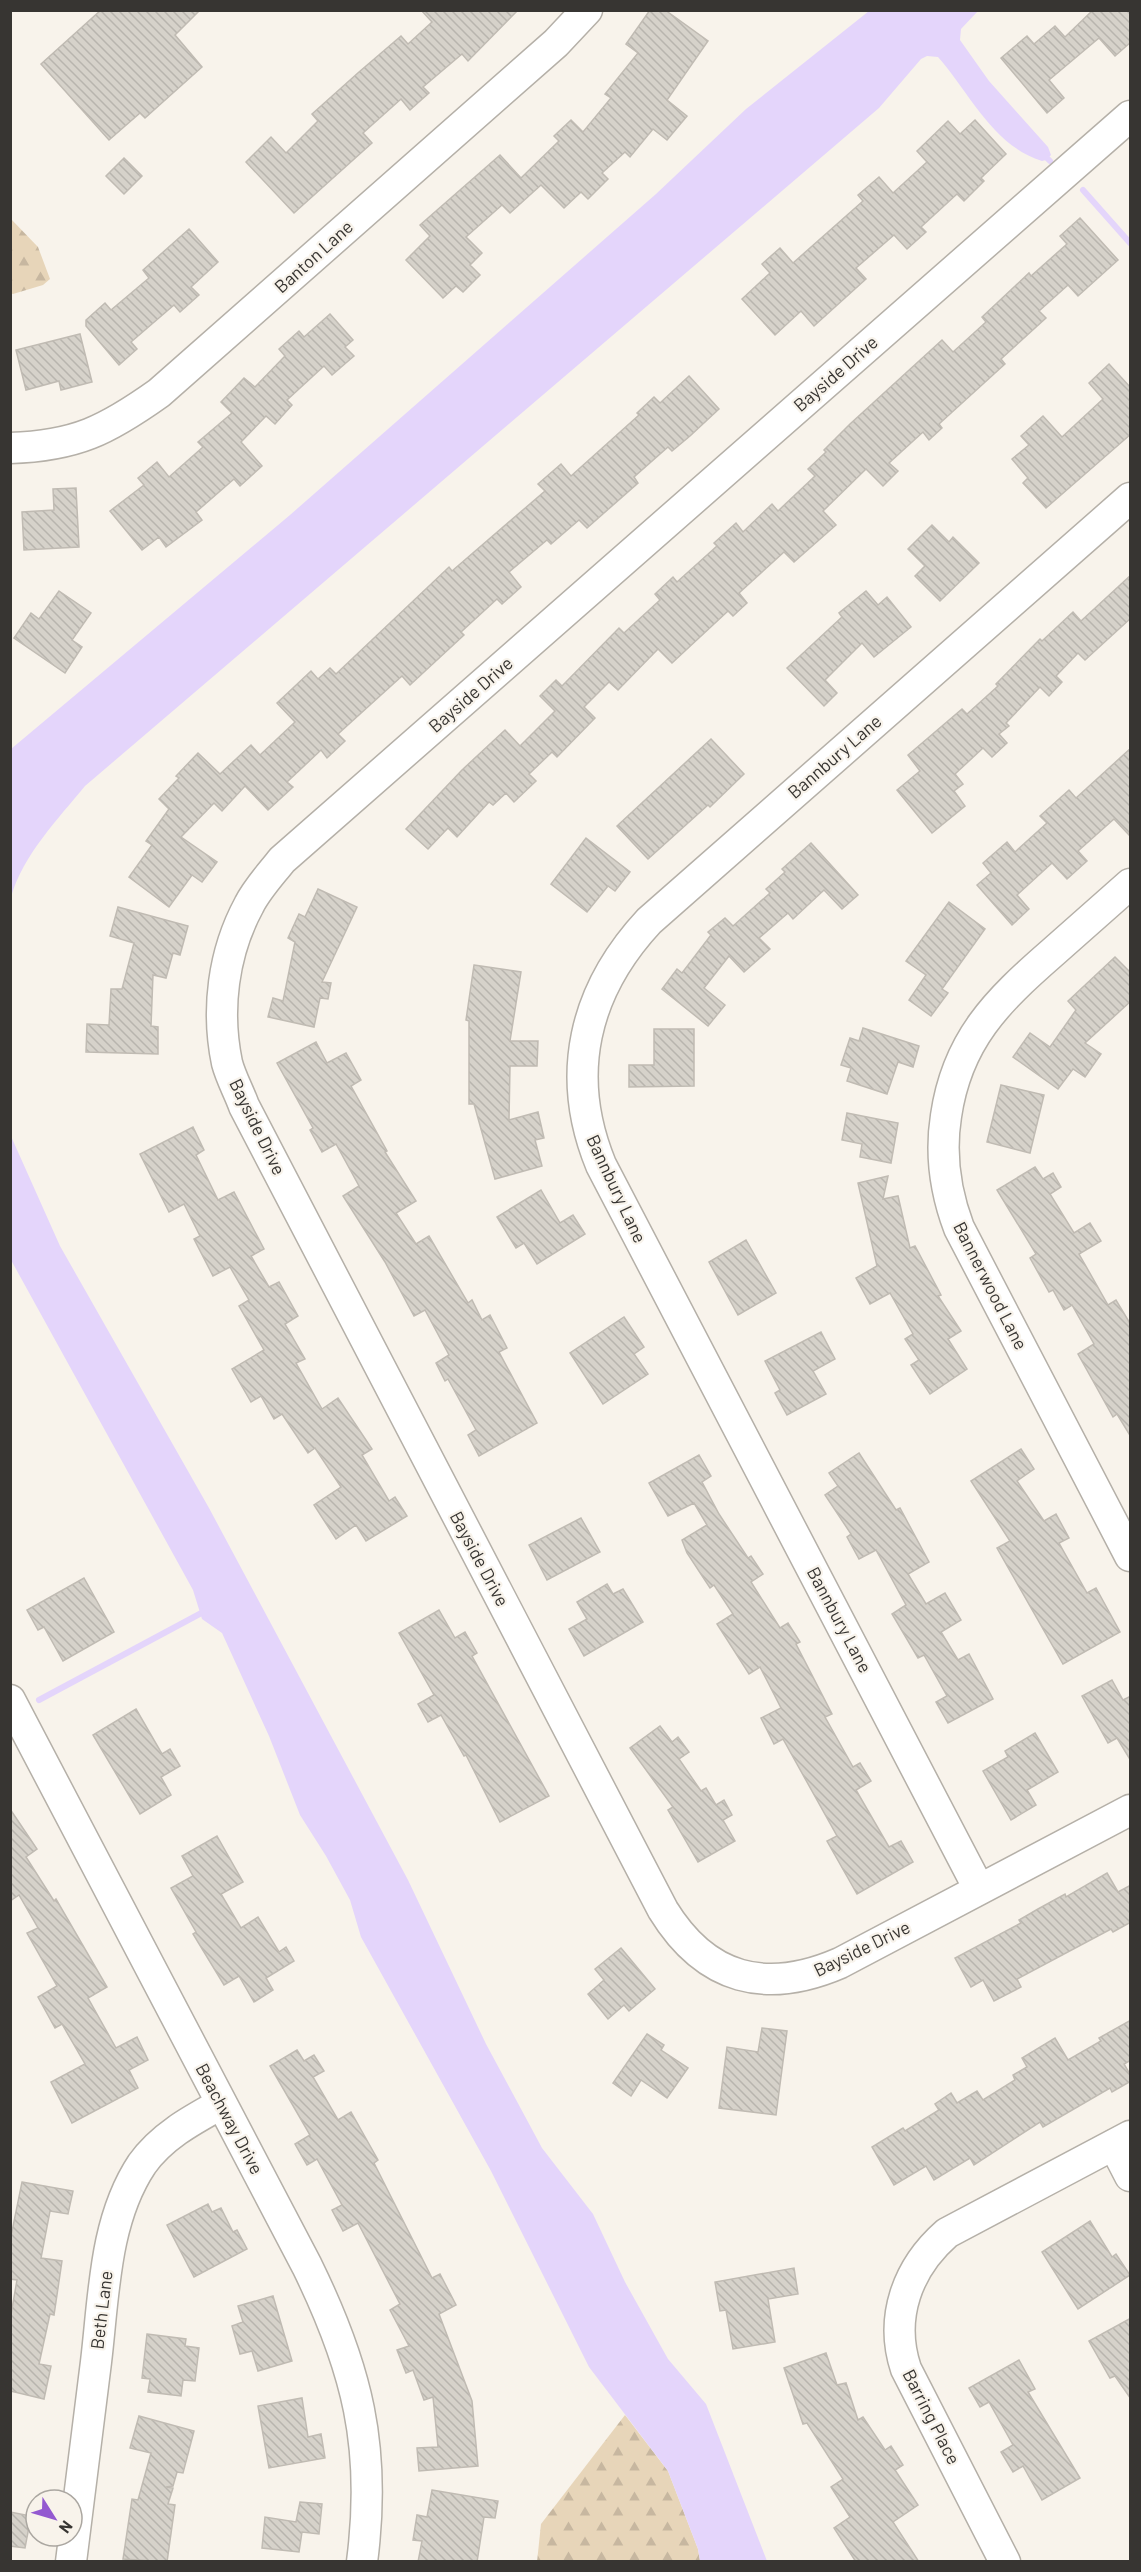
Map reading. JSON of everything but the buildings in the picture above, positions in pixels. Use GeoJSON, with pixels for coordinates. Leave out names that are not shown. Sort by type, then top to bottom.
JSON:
{"type":"FeatureCollection","features":[{"type":"Feature","properties":{"kind":"street","name":"Banton Lane"},"geometry":{"type":"LineString","coordinates":[[10,448],[36,447],[82,437],[107,428],[159,393],[556,43],[587,10]]}},
{"type":"Feature","properties":{"kind":"street","name":"Bayside Drive"},"geometry":{"type":"LineString","coordinates":[[1131,116],[282,860],[249,904],[239,926],[225,975],[222,998],[223,1035],[228,1065],[244,1106],[663,1910],[680,1935],[702,1957],[729,1972],[768,1980],[799,1978],[840,1963],[1131,1810]]}},
{"type":"Feature","properties":{"kind":"street","name":"Bannbury Lane"},"geometry":{"type":"LineString","coordinates":[[979,1889],[601,1165],[588,1130],[585,1112],[583,1079],[585,1047],[596,1005],[612,967],[649,921],[1131,498]]}},
{"type":"Feature","properties":{"kind":"street","name":"Bannerwood Lane"},"geometry":{"type":"LineString","coordinates":[[1131,884],[1017,983],[981,1024],[956,1071],[948,1103],[944,1141],[947,1187],[959,1228],[1131,1556]]}},
{"type":"Feature","properties":{"kind":"street","name":"Beachway Drive"},"geometry":{"type":"LineString","coordinates":[[10,1700],[330,2312],[348,2362],[359,2408],[368,2477],[362,2562]]}},
{"type":"Feature","properties":{"kind":"street","name":"Beth Lane"},"geometry":{"type":"LineString","coordinates":[[71,2562],[109,2259],[120,2205],[135,2175],[152,2153],[179,2128],[221,2104]]}},
{"type":"Feature","properties":{"kind":"street"},"geometry":{"type":"LineString","coordinates":[[1122,2141],[1131,2176]]}},
{"type":"Feature","properties":{"kind":"street","name":"Barring Place"},"geometry":{"type":"LineString","coordinates":[[1005,2562],[906,2369],[902,2357],[899,2330],[906,2289],[923,2258],[947,2233],[1122,2141]]}},
{"type":"Feature","properties":{"kind":"green space"},"geometry":{"type":"Polygon","coordinates":[[[10,218],[38,247],[50,279],[43,285],[13,294],[10,293],[10,218]]]}},
{"type":"Feature","properties":{"kind":"green space"},"geometry":{"type":"Polygon","coordinates":[[[625,2415],[668,2471],[698,2549],[700,2561],[537,2562],[541,2524],[625,2415]]]}},
{"type":"Feature","properties":{"kind":"shaded area"},"geometry":{"type":"Polygon","coordinates":[[[869,11],[978,11],[961,29],[960,40],[989,81],[1048,147],[1051,155],[1042,161],[1025,154],[1009,143],[983,116],[938,57],[927,56],[921,59],[879,108],[85,786],[33,852],[11,897],[11,749],[290,515],[656,194],[746,109],[869,11]]]}},
{"type":"Feature","properties":{"kind":"shaded area"},"geometry":{"type":"Polygon","coordinates":[[[10,1134],[60,1246],[209,1508],[408,1880],[486,2044],[542,2148],[593,2214],[625,2282],[668,2359],[706,2404],[767,2561],[700,2561],[698,2549],[668,2471],[589,2367],[491,2171],[361,1937],[350,1900],[300,1815],[269,1736],[222,1633],[202,1619],[193,1590],[11,1260],[10,1134]]]}},
{"type":"Feature","properties":{"kind":"waterway"},"geometry":{"type":"LineString","coordinates":[[1083,190],[1130,243]]}},
{"type":"Feature","properties":{"kind":"waterway"},"geometry":{"type":"LineString","coordinates":[[39,1700],[207,1610]]}}]}
